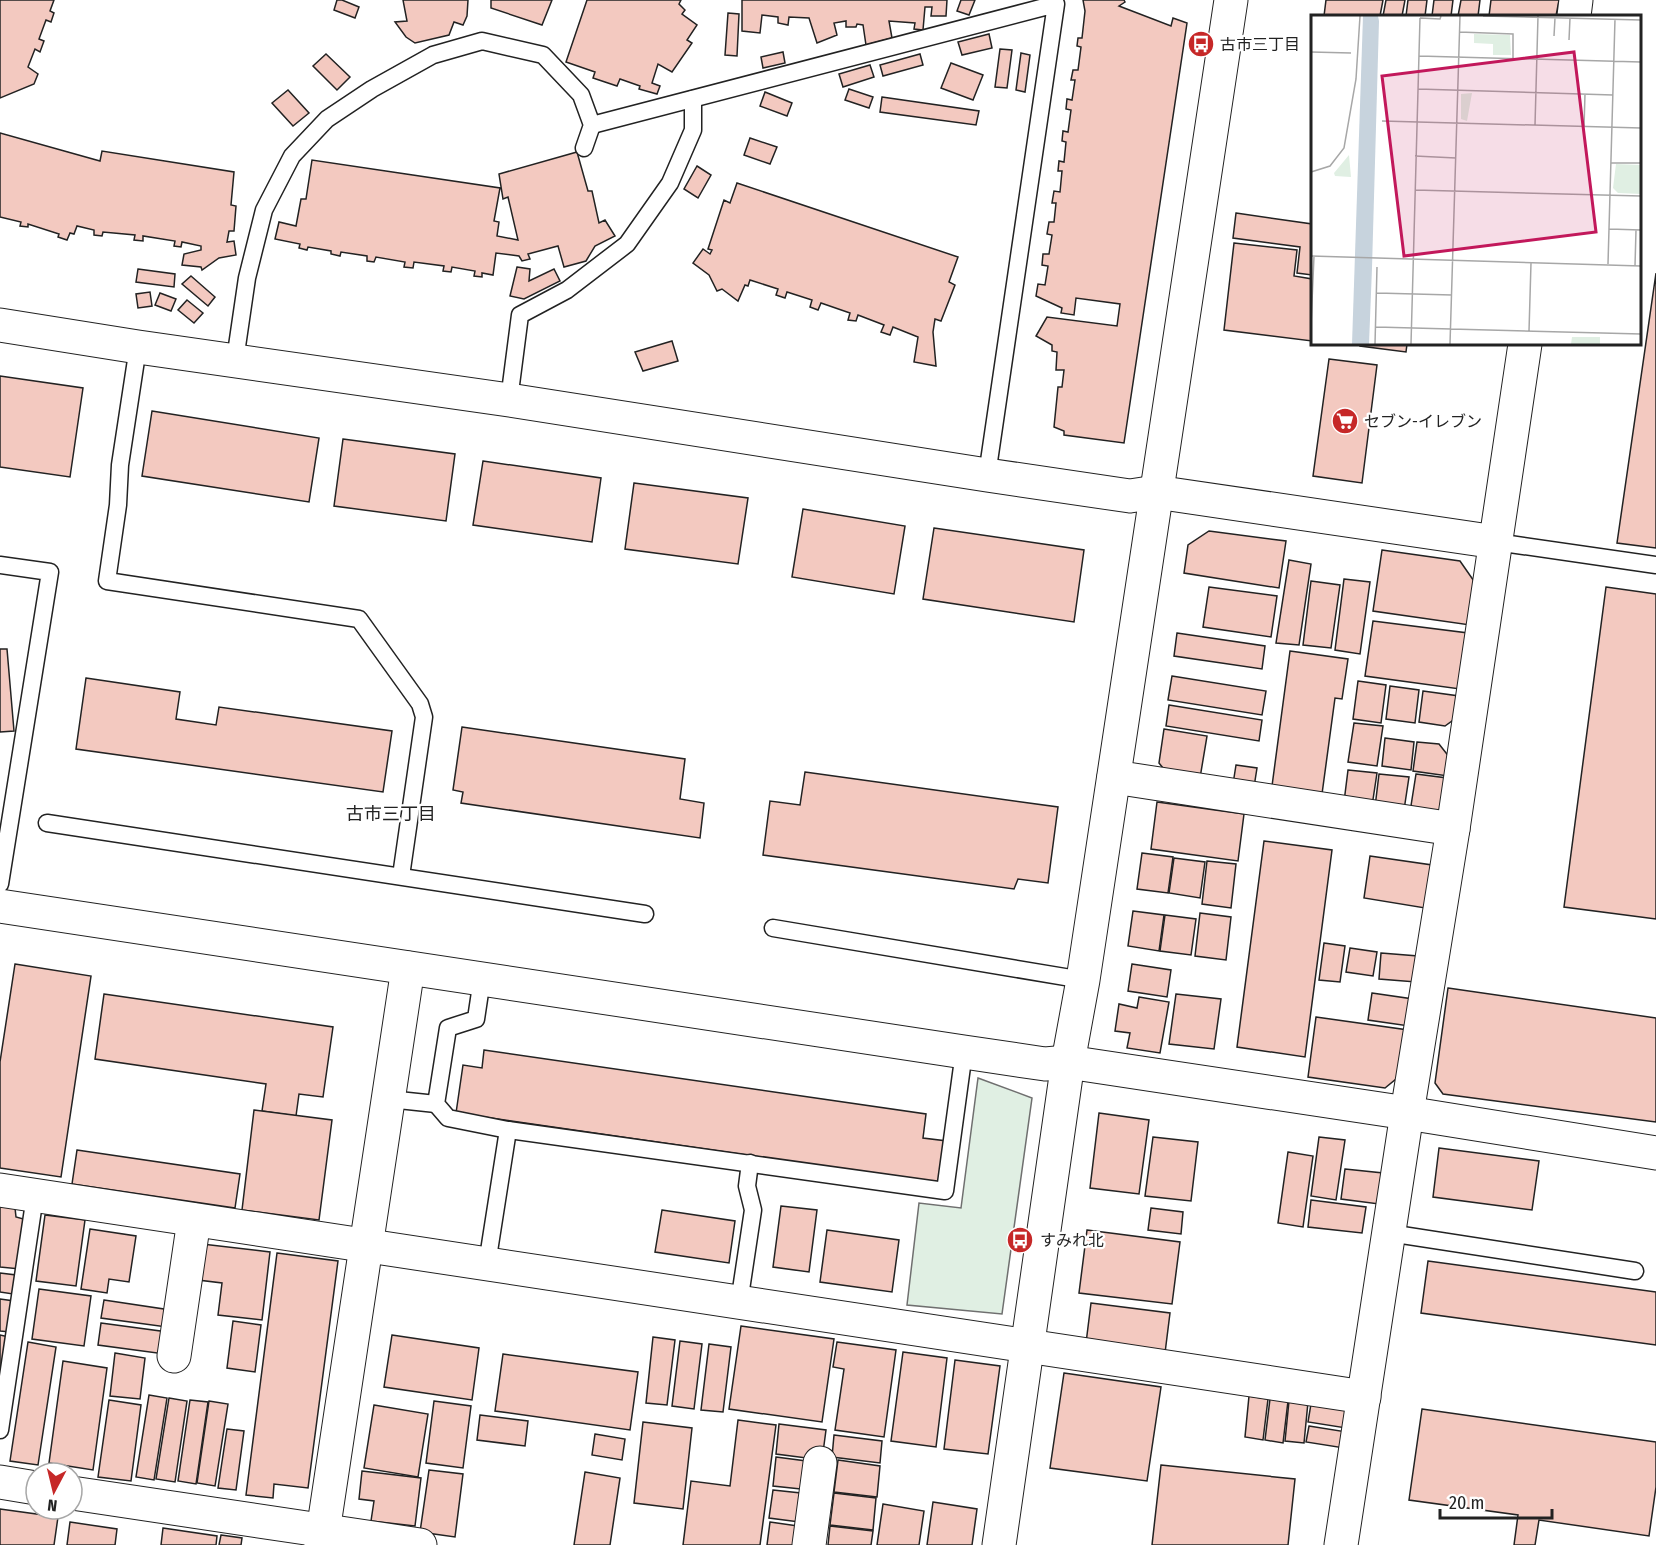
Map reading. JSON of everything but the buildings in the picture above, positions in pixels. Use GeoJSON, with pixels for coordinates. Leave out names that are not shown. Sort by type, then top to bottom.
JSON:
{"type":"FeatureCollection","features":[{"type":"Feature","properties":{"kind":"street"},"geometry":{"type":"LineString","coordinates":[[999,1545],[1068,1062],[1083,980],[1231,0]]}},
{"type":"Feature","properties":{"kind":"street"},"geometry":{"type":"LineString","coordinates":[[1574,15],[1576,0]]}},
{"type":"Feature","properties":{"kind":"street"},"geometry":{"type":"LineString","coordinates":[[0,325],[509,400],[1130,496],[1156,492],[1496,542]]}},
{"type":"Feature","properties":{"kind":"street"},"geometry":{"type":"LineString","coordinates":[[1341,1545],[1453,829],[1525,345]]}},
{"type":"Feature","properties":{"kind":"street"},"geometry":{"type":"LineString","coordinates":[[1114,777],[1453,829]]}},
{"type":"Feature","properties":{"kind":"street"},"geometry":{"type":"LineString","coordinates":[[0,906],[1045,1064],[1068,1062],[1656,1153]]}},
{"type":"Feature","properties":{"kind":"street"},"geometry":{"type":"LineString","coordinates":[[322,1538],[408,968]]}},
{"type":"Feature","properties":{"kind":"street"},"geometry":{"type":"LineString","coordinates":[[0,1190],[1364,1396]]}},
{"type":"Feature","properties":{"kind":"street"},"geometry":{"type":"LineString","coordinates":[[174,1356],[194,1220]]}},
{"type":"Feature","properties":{"kind":"street"},"geometry":{"type":"LineString","coordinates":[[809,1545],[820,1463]]}},
{"type":"Feature","properties":{"kind":"street"},"geometry":{"type":"LineString","coordinates":[[0,1482],[24,1486]]}},
{"type":"Feature","properties":{"kind":"street"},"geometry":{"type":"LineString","coordinates":[[84,1495],[322,1538],[420,1545]]}},
{"type":"Feature","properties":{"kind":"lane"},"geometry":{"type":"LineString","coordinates":[[592,125],[1056,4],[987,475]]}},
{"type":"Feature","properties":{"kind":"lane"},"geometry":{"type":"LineString","coordinates":[[235,360],[247,278],[264,210],[292,156],[327,119],[372,89],[433,55],[482,41],[543,55],[581,95],[592,125],[584,148]]}},
{"type":"Feature","properties":{"kind":"lane"},"geometry":{"type":"LineString","coordinates":[[509,400],[520,315],[567,290],[627,244],[670,183],[693,130],[693,99]]}},
{"type":"Feature","properties":{"kind":"lane"},"geometry":{"type":"LineString","coordinates":[[138,347],[120,465],[118,506],[107,581],[359,619],[420,704],[424,717],[401,876]]}},
{"type":"Feature","properties":{"kind":"lane"},"geometry":{"type":"LineString","coordinates":[[1496,542],[1656,565]]}},
{"type":"Feature","properties":{"kind":"lane"},"geometry":{"type":"LineString","coordinates":[[0,565],[50,572],[0,884]]}},
{"type":"Feature","properties":{"kind":"lane"},"geometry":{"type":"LineString","coordinates":[[47,823],[645,914]]}},
{"type":"Feature","properties":{"kind":"lane"},"geometry":{"type":"LineString","coordinates":[[773,928],[1083,980]]}},
{"type":"Feature","properties":{"kind":"lane"},"geometry":{"type":"LineString","coordinates":[[436,1104],[448,1028],[476,1019],[482,979]]}},
{"type":"Feature","properties":{"kind":"lane"},"geometry":{"type":"LineString","coordinates":[[389,1099],[436,1104],[448,1118],[508,1130],[945,1191],[964,1052]]}},
{"type":"Feature","properties":{"kind":"lane"},"geometry":{"type":"LineString","coordinates":[[487,1264],[508,1130]]}},
{"type":"Feature","properties":{"kind":"lane"},"geometry":{"type":"LineString","coordinates":[[739,1303],[753,1210],[747,1186],[750,1163]]}},
{"type":"Feature","properties":{"kind":"lane"},"geometry":{"type":"LineString","coordinates":[[0,1430],[35,1196]]}},
{"type":"Feature","properties":{"kind":"lane"},"geometry":{"type":"LineString","coordinates":[[1389,1233],[1635,1271]]}},
{"type":"Feature","properties":{"kind":"green space"},"geometry":{"type":"Polygon","coordinates":[[[978,1078],[1032,1098],[1002,1314],[907,1305],[919,1203],[961,1208],[978,1078]]]}},
{"type":"Feature","properties":{"kind":"place","name":"古市三丁目"},"geometry":{"type":"Point","coordinates":[1201,44]}},
{"type":"Feature","properties":{"kind":"place","name":"セブン-イレブン"},"geometry":{"type":"Point","coordinates":[1345,421]}},
{"type":"Feature","properties":{"kind":"place","name":"すみれ北"},"geometry":{"type":"Point","coordinates":[1020,1240]}},
{"type":"Feature","properties":{"kind":"district","name":"古市三丁目"},"geometry":{"type":"Point","coordinates":[391,814]}}]}
